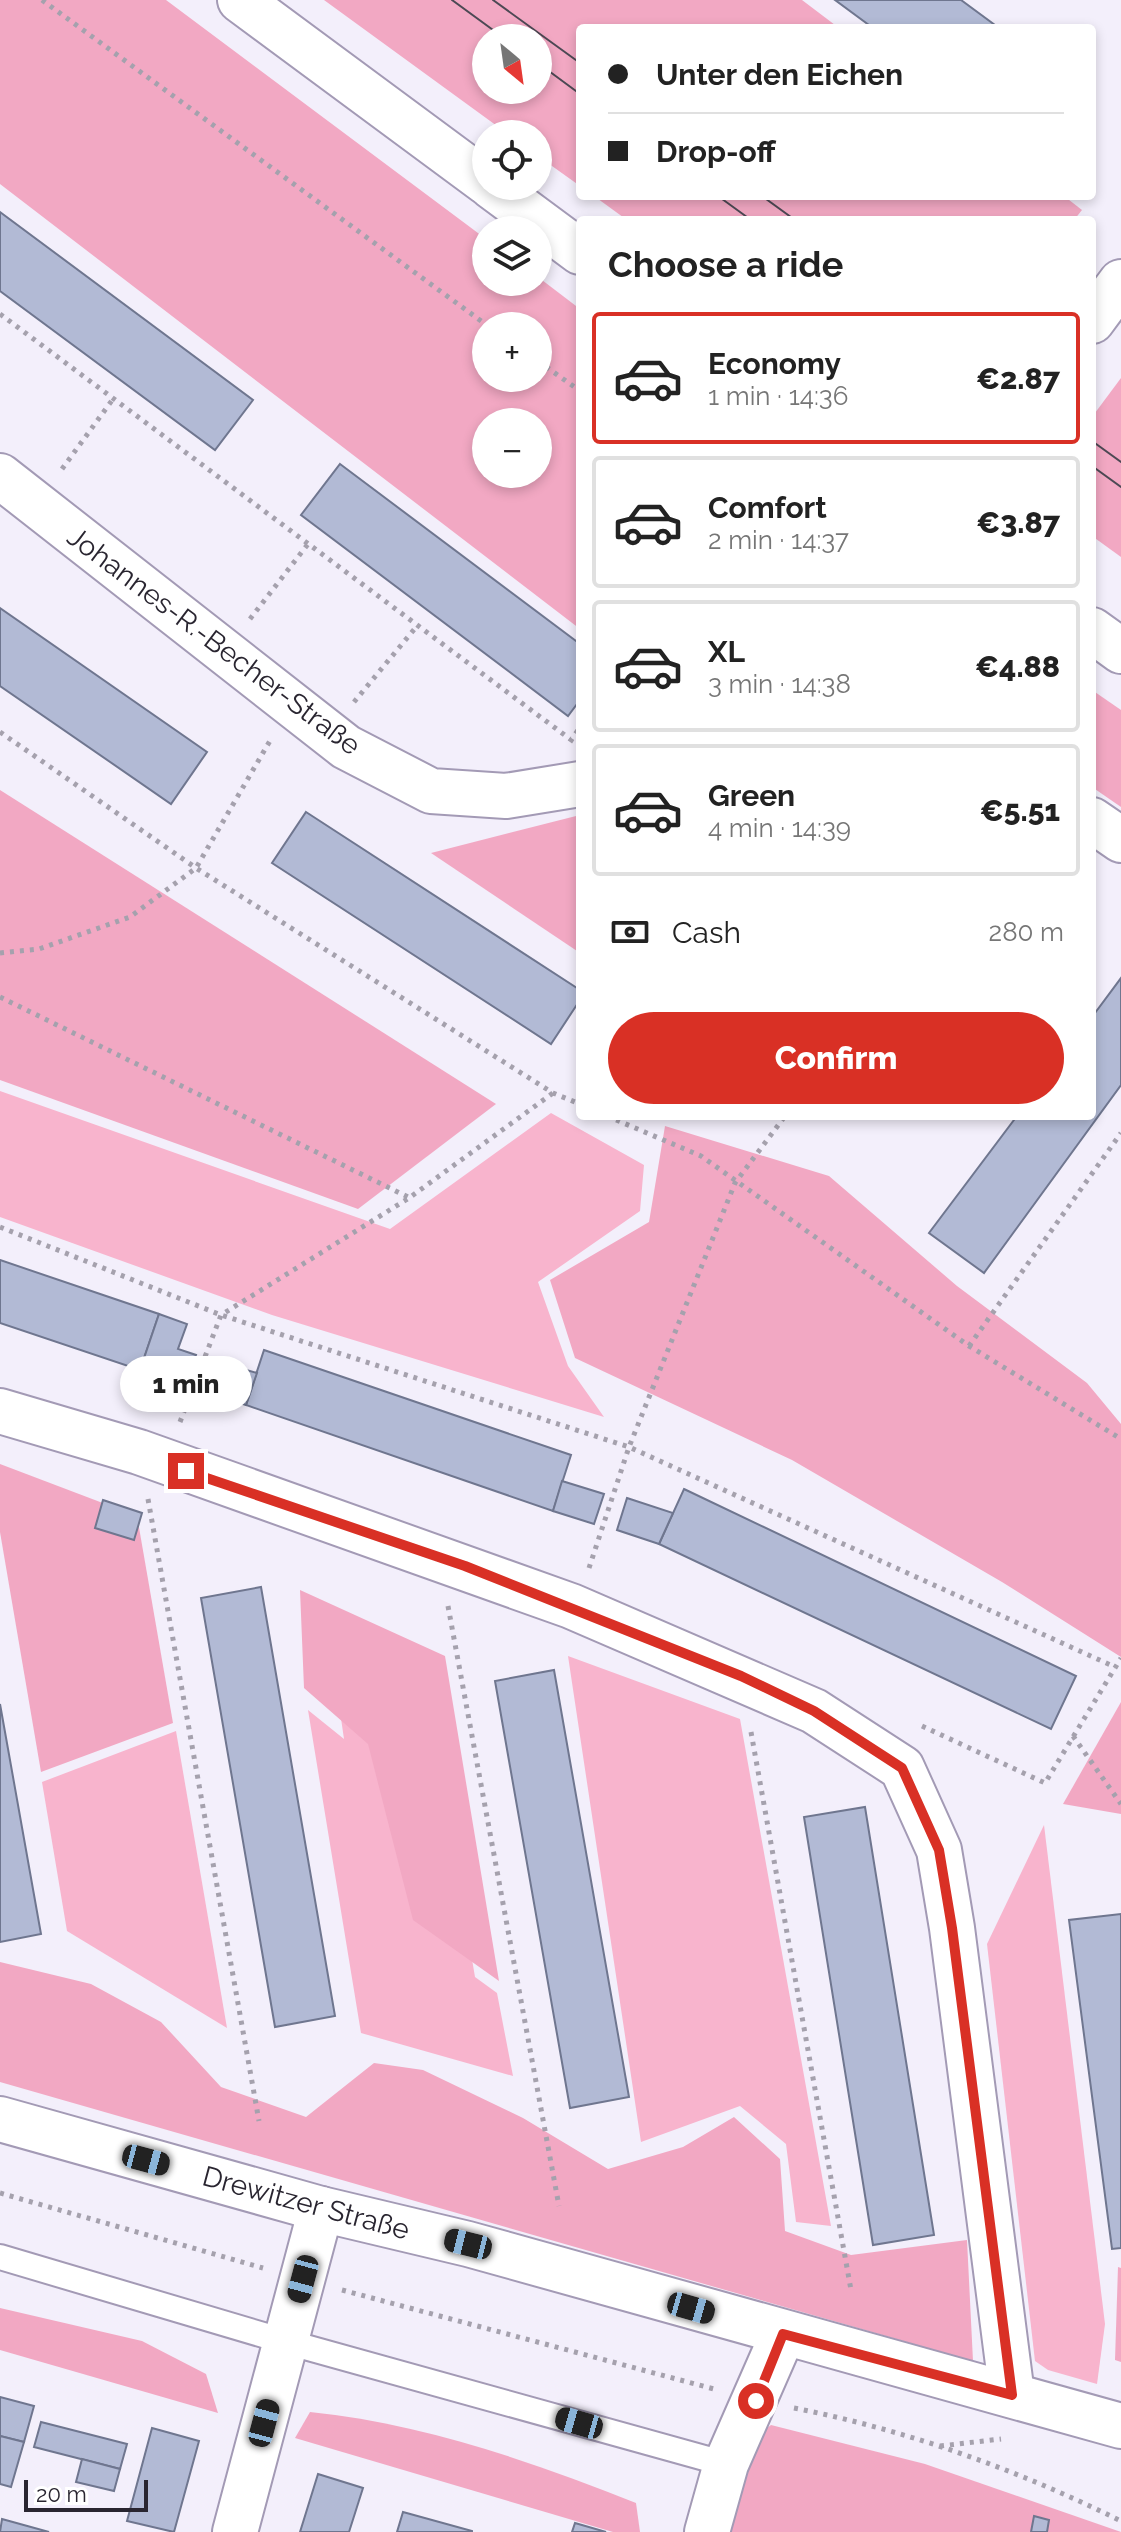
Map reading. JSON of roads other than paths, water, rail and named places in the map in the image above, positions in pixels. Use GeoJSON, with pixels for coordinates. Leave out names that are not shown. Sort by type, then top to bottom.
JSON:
{"type":"FeatureCollection","features":[{"type":"Feature","properties":{"kind":"street"},"geometry":{"type":"LineString","coordinates":[[240,0],[472,172]]}},
{"type":"Feature","properties":{"kind":"street"},"geometry":{"type":"LineString","coordinates":[[510,200],[576,249]]}},
{"type":"Feature","properties":{"kind":"street"},"geometry":{"type":"LineString","coordinates":[[1096,316],[1121,282]]}},
{"type":"Feature","properties":{"kind":"street","name":"Johannes-R.-Becher-Straße"},"geometry":{"type":"LineString","coordinates":[[0,476],[346,747],[431,791],[506,796],[576,785]]}},
{"type":"Feature","properties":{"kind":"street"},"geometry":{"type":"LineString","coordinates":[[1096,633],[1121,651]]}},
{"type":"Feature","properties":{"kind":"street"},"geometry":{"type":"LineString","coordinates":[[1096,823],[1121,840]]}},
{"type":"Feature","properties":{"kind":"street"},"geometry":{"type":"LineString","coordinates":[[0,1411],[139,1452],[438,1556],[571,1606],[741,1676],[814,1711],[902,1768],[939,1850],[952,1928],[1011,2416]]}},
{"type":"Feature","properties":{"kind":"street","name":"Drewitzer Straße"},"geometry":{"type":"LineString","coordinates":[[0,2119],[321,2209],[468,2244],[783,2334],[1011,2416],[1121,2426]]}},
{"type":"Feature","properties":{"kind":"street"},"geometry":{"type":"LineString","coordinates":[[235,2532],[321,2209]]}},
{"type":"Feature","properties":{"kind":"street"},"geometry":{"type":"LineString","coordinates":[[707,2532],[726,2464],[783,2334]]}},
{"type":"Feature","properties":{"kind":"lane"},"geometry":{"type":"LineString","coordinates":[[0,2257],[287,2342],[726,2464]]}},
{"type":"Feature","properties":{"kind":"tram line"},"geometry":{"type":"LineString","coordinates":[[452,0],[485,24]]}},
{"type":"Feature","properties":{"kind":"tram line"},"geometry":{"type":"LineString","coordinates":[[493,0],[576,60]]}},
{"type":"Feature","properties":{"kind":"tram line"},"geometry":{"type":"LineString","coordinates":[[552,73],[576,91]]}},
{"type":"Feature","properties":{"kind":"tram line"},"geometry":{"type":"LineString","coordinates":[[724,200],[746,216]]}},
{"type":"Feature","properties":{"kind":"tram line"},"geometry":{"type":"LineString","coordinates":[[768,200],[790,216]]}},
{"type":"Feature","properties":{"kind":"tram line"},"geometry":{"type":"LineString","coordinates":[[1096,444],[1121,462]]}},
{"type":"Feature","properties":{"kind":"tram line"},"geometry":{"type":"LineString","coordinates":[[1096,469],[1121,487]]}}]}
